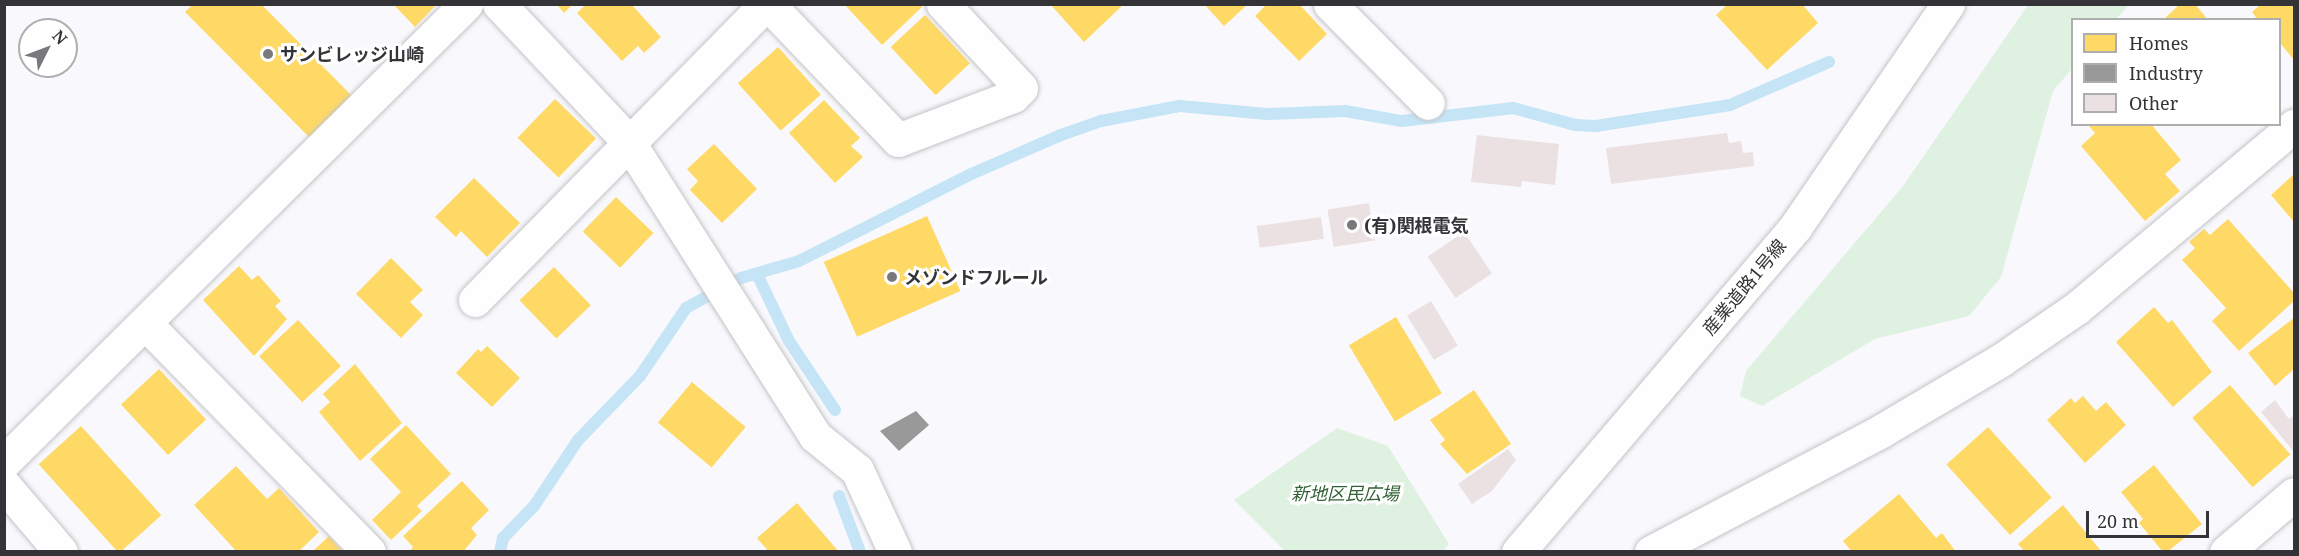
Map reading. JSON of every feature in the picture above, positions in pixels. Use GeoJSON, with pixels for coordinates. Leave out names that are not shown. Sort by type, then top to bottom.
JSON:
{"type":"FeatureCollection","features":[{"type":"Feature","properties":{"kind":"street"},"geometry":{"type":"LineString","coordinates":[[4,462],[466,4]]}},
{"type":"Feature","properties":{"kind":"street"},"geometry":{"type":"LineString","coordinates":[[499,4],[628,141],[815,436],[857,470],[896,552]]}},
{"type":"Feature","properties":{"kind":"street"},"geometry":{"type":"LineString","coordinates":[[475,300],[628,141],[767,4],[898,140],[1013,96],[1021,88],[943,4]]}},
{"type":"Feature","properties":{"kind":"street"},"geometry":{"type":"LineString","coordinates":[[1330,4],[1428,103]]}},
{"type":"Feature","properties":{"kind":"street","name":"産業道路1号線"},"geometry":{"type":"LineString","coordinates":[[1518,552],[1796,226],[1948,4]]}},
{"type":"Feature","properties":{"kind":"street"},"geometry":{"type":"LineString","coordinates":[[1652,552],[1881,431],[2001,360],[2078,307],[2295,126]]}},
{"type":"Feature","properties":{"kind":"street"},"geometry":{"type":"LineString","coordinates":[[145,323],[369,552]]}},
{"type":"Feature","properties":{"kind":"street"},"geometry":{"type":"LineString","coordinates":[[4,485],[61,552]]}},
{"type":"Feature","properties":{"kind":"street"},"geometry":{"type":"LineString","coordinates":[[2226,552],[2295,494]]}},
{"type":"Feature","properties":{"kind":"green space"},"geometry":{"type":"Polygon","coordinates":[[[2028,5],[2129,5],[2117,18],[2071,18],[2071,70],[2053,91],[2001,277],[1969,316],[1875,339],[1762,406],[1740,396],[1746,371],[1903,186],[2028,5]]]}},
{"type":"Feature","properties":{"kind":"green space","name":"新地区民広場"},"geometry":{"type":"Polygon","coordinates":[[[1337,428],[1388,446],[1449,544],[1443,551],[1285,551],[1234,500],[1337,428]]]}},
{"type":"Feature","properties":{"kind":"building: Homes","name":"サンビレッジ山崎"},"geometry":{"type":"Polygon","coordinates":[[[193,4],[261,4],[352,96],[310,138],[185,12],[193,4]]]}},
{"type":"Feature","properties":{"kind":"building: Homes"},"geometry":{"type":"Polygon","coordinates":[[[393,4],[437,4],[415,27],[393,4]]]}},
{"type":"Feature","properties":{"kind":"building: Homes"},"geometry":{"type":"Polygon","coordinates":[[[556,4],[573,4],[564,13],[556,4]]]}},
{"type":"Feature","properties":{"kind":"building: Homes"},"geometry":{"type":"Polygon","coordinates":[[[586,4],[631,4],[661,37],[644,53],[638,46],[622,61],[577,13],[586,4]]]}},
{"type":"Feature","properties":{"kind":"building: Homes"},"geometry":{"type":"Polygon","coordinates":[[[844,4],[919,4],[922,7],[882,45],[844,4]]]}},
{"type":"Feature","properties":{"kind":"building: Homes"},"geometry":{"type":"Polygon","coordinates":[[[1050,4],[1124,4],[1084,42],[1050,4]]]}},
{"type":"Feature","properties":{"kind":"building: Homes"},"geometry":{"type":"Polygon","coordinates":[[[1204,4],[1248,4],[1224,26],[1204,4]]]}},
{"type":"Feature","properties":{"kind":"building: Homes"},"geometry":{"type":"Polygon","coordinates":[[[1267,4],[1299,4],[1327,34],[1299,61],[1255,16],[1267,4]]]}},
{"type":"Feature","properties":{"kind":"building: Homes"},"geometry":{"type":"Polygon","coordinates":[[[1728,4],[1802,4],[1818,23],[1767,70],[1716,15],[1728,4]]]}},
{"type":"Feature","properties":{"kind":"building: Homes"},"geometry":{"type":"Polygon","coordinates":[[[2180,4],[2195,4],[2206,18],[2165,18],[2180,4]]]}},
{"type":"Feature","properties":{"kind":"building: Homes"},"geometry":{"type":"Polygon","coordinates":[[[2261,4],[2294,4],[2294,60],[2281,44],[2281,18],[2256,18],[2252,12],[2261,4]]]}},
{"type":"Feature","properties":{"kind":"building: Homes"},"geometry":{"type":"Polygon","coordinates":[[[925,15],[970,63],[936,95],[891,47],[925,15]]]}},
{"type":"Feature","properties":{"kind":"building: Homes"},"geometry":{"type":"Polygon","coordinates":[[[778,47],[821,95],[781,131],[738,83],[778,47]]]}},
{"type":"Feature","properties":{"kind":"building: Homes"},"geometry":{"type":"Polygon","coordinates":[[[555,99],[596,139],[558,177],[517,138],[555,99]]]}},
{"type":"Feature","properties":{"kind":"building: Homes"},"geometry":{"type":"Polygon","coordinates":[[[824,100],[860,138],[851,146],[863,157],[835,183],[789,133],[824,100]]]}},
{"type":"Feature","properties":{"kind":"building: Homes"},"geometry":{"type":"Polygon","coordinates":[[[2089,126],[2153,126],[2181,160],[2165,174],[2180,191],[2145,221],[2081,146],[2095,133],[2089,126]]]}},
{"type":"Feature","properties":{"kind":"building: Homes"},"geometry":{"type":"Polygon","coordinates":[[[714,144],[757,189],[722,223],[690,190],[698,181],[687,169],[714,144]]]}},
{"type":"Feature","properties":{"kind":"building: Homes"},"geometry":{"type":"Polygon","coordinates":[[[2294,174],[2294,222],[2271,195],[2294,174]]]}},
{"type":"Feature","properties":{"kind":"building: Homes"},"geometry":{"type":"Polygon","coordinates":[[[474,178],[520,223],[487,257],[461,231],[456,237],[435,217],[474,178]]]}},
{"type":"Feature","properties":{"kind":"building: Homes"},"geometry":{"type":"Polygon","coordinates":[[[616,197],[653,233],[620,268],[583,232],[616,197]]]}},
{"type":"Feature","properties":{"kind":"building: Homes","name":"メゾンドフルール"},"geometry":{"type":"Polygon","coordinates":[[[927,216],[960,291],[857,337],[824,262],[927,216]]]}},
{"type":"Feature","properties":{"kind":"building: Homes"},"geometry":{"type":"Polygon","coordinates":[[[2228,219],[2294,293],[2294,301],[2239,351],[2212,321],[2226,308],[2182,260],[2195,248],[2189,242],[2204,229],[2210,235],[2228,219]]]}},
{"type":"Feature","properties":{"kind":"building: Homes"},"geometry":{"type":"Polygon","coordinates":[[[391,258],[423,290],[410,302],[423,315],[401,338],[356,294],[391,258]]]}},
{"type":"Feature","properties":{"kind":"building: Homes"},"geometry":{"type":"Polygon","coordinates":[[[239,266],[252,280],[258,275],[281,301],[275,306],[287,319],[254,356],[203,300],[239,266]]]}},
{"type":"Feature","properties":{"kind":"building: Homes"},"geometry":{"type":"Polygon","coordinates":[[[554,267],[591,305],[556,338],[519,300],[554,267]]]}},
{"type":"Feature","properties":{"kind":"building: Homes"},"geometry":{"type":"Polygon","coordinates":[[[2154,307],[2168,323],[2172,320],[2212,372],[2173,407],[2116,342],[2154,307]]]}},
{"type":"Feature","properties":{"kind":"building: Homes"},"geometry":{"type":"Polygon","coordinates":[[[1396,317],[1442,393],[1395,422],[1349,345],[1396,317]]]}},
{"type":"Feature","properties":{"kind":"building: Homes"},"geometry":{"type":"Polygon","coordinates":[[[2294,318],[2294,369],[2275,386],[2248,353],[2294,318]]]}},
{"type":"Feature","properties":{"kind":"building: Homes"},"geometry":{"type":"Polygon","coordinates":[[[298,320],[341,366],[302,402],[259,356],[298,320]]]}},
{"type":"Feature","properties":{"kind":"building: Homes"},"geometry":{"type":"Polygon","coordinates":[[[487,346],[520,378],[492,407],[456,373],[478,349],[481,352],[487,346]]]}},
{"type":"Feature","properties":{"kind":"building: Homes"},"geometry":{"type":"Polygon","coordinates":[[[355,364],[402,423],[360,461],[319,412],[330,402],[323,394],[355,364]]]}},
{"type":"Feature","properties":{"kind":"building: Homes"},"geometry":{"type":"Polygon","coordinates":[[[159,369],[206,419],[168,455],[121,404],[159,369]]]}},
{"type":"Feature","properties":{"kind":"building: Homes"},"geometry":{"type":"Polygon","coordinates":[[[692,382],[746,427],[712,468],[658,423],[692,382]]]}},
{"type":"Feature","properties":{"kind":"building: Homes"},"geometry":{"type":"Polygon","coordinates":[[[2230,385],[2290,454],[2253,487],[2192,418],[2230,385]]]}},
{"type":"Feature","properties":{"kind":"building: Homes"},"geometry":{"type":"Polygon","coordinates":[[[1474,390],[1511,444],[1467,474],[1440,444],[1445,440],[1430,420],[1474,390]]]}},
{"type":"Feature","properties":{"kind":"building: Homes"},"geometry":{"type":"Polygon","coordinates":[[[2083,396],[2096,411],[2106,402],[2126,425],[2085,463],[2047,420],[2071,398],[2075,403],[2083,396]]]}},
{"type":"Feature","properties":{"kind":"building: Homes"},"geometry":{"type":"Polygon","coordinates":[[[406,425],[451,474],[417,506],[422,511],[391,540],[372,520],[401,492],[370,459],[406,425]]]}},
{"type":"Feature","properties":{"kind":"building: Homes"},"geometry":{"type":"Polygon","coordinates":[[[81,426],[161,515],[118,552],[39,464],[81,426]]]}},
{"type":"Feature","properties":{"kind":"building: Homes"},"geometry":{"type":"Polygon","coordinates":[[[1988,427],[2052,498],[2010,535],[1946,464],[1988,427]]]}},
{"type":"Feature","properties":{"kind":"building: Homes"},"geometry":{"type":"Polygon","coordinates":[[[2154,465],[2202,524],[2167,552],[2163,552],[2139,523],[2143,519],[2121,492],[2154,465]]]}},
{"type":"Feature","properties":{"kind":"building: Homes"},"geometry":{"type":"Polygon","coordinates":[[[236,466],[267,499],[279,488],[319,532],[298,552],[237,552],[194,505],[236,466]]]}},
{"type":"Feature","properties":{"kind":"building: Homes"},"geometry":{"type":"Polygon","coordinates":[[[462,481],[489,510],[471,528],[477,535],[463,552],[409,552],[413,547],[403,536],[462,481]]]}},
{"type":"Feature","properties":{"kind":"building: Homes"},"geometry":{"type":"Polygon","coordinates":[[[1899,494],[1936,538],[1942,533],[1956,552],[1852,552],[1843,541],[1899,494]]]}},
{"type":"Feature","properties":{"kind":"building: Homes"},"geometry":{"type":"Polygon","coordinates":[[[797,503],[839,552],[769,552],[757,538],[797,503]]]}},
{"type":"Feature","properties":{"kind":"building: Homes"},"geometry":{"type":"Polygon","coordinates":[[[2063,505],[2102,552],[2025,552],[2018,544],[2063,505]]]}},
{"type":"Feature","properties":{"kind":"building: Homes"},"geometry":{"type":"Polygon","coordinates":[[[329,536],[343,552],[312,552],[329,536]]]}},
{"type":"Feature","properties":{"kind":"building: Industry"},"geometry":{"type":"Polygon","coordinates":[[[916,411],[929,425],[899,451],[880,431],[916,411]]]}},
{"type":"Feature","properties":{"kind":"building: Other"},"geometry":{"type":"Polygon","coordinates":[[[1727,133],[1729,143],[1741,141],[1743,153],[1753,152],[1754,166],[1611,184],[1606,148],[1727,133]]]}},
{"type":"Feature","properties":{"kind":"building: Other"},"geometry":{"type":"Polygon","coordinates":[[[1477,135],[1559,144],[1555,185],[1522,181],[1521,187],[1471,182],[1477,135]]]}},
{"type":"Feature","properties":{"kind":"building: Other","name":"(有)関根電気"},"geometry":{"type":"Polygon","coordinates":[[[1369,203],[1375,241],[1333,247],[1328,210],[1369,203]]]}},
{"type":"Feature","properties":{"kind":"building: Other"},"geometry":{"type":"Polygon","coordinates":[[[1321,217],[1324,239],[1260,248],[1257,226],[1321,217]]]}},
{"type":"Feature","properties":{"kind":"building: Other"},"geometry":{"type":"Polygon","coordinates":[[[1464,232],[1492,273],[1455,298],[1428,257],[1464,232]]]}},
{"type":"Feature","properties":{"kind":"building: Other"},"geometry":{"type":"Polygon","coordinates":[[[1431,301],[1458,346],[1434,360],[1407,315],[1431,301]]]}},
{"type":"Feature","properties":{"kind":"building: Other"},"geometry":{"type":"Polygon","coordinates":[[[2275,400],[2289,419],[2294,415],[2294,452],[2261,412],[2275,400]]]}},
{"type":"Feature","properties":{"kind":"building: Other"},"geometry":{"type":"Polygon","coordinates":[[[1508,449],[1516,460],[1492,491],[1472,504],[1458,484],[1508,449]]]}},
{"type":"Feature","properties":{"kind":"waterway"},"geometry":{"type":"LineString","coordinates":[[500,552],[503,538],[534,506],[578,440],[640,376],[686,308],[741,278],[799,261],[969,175],[1061,135],[1101,121],[1180,106],[1267,114],[1345,111],[1402,121],[1513,108],[1575,125],[1596,126],[1730,105],[1829,62]]}},
{"type":"Feature","properties":{"kind":"waterway"},"geometry":{"type":"LineString","coordinates":[[757,274],[789,341],[835,410]]}},
{"type":"Feature","properties":{"kind":"waterway"},"geometry":{"type":"LineString","coordinates":[[839,496],[860,552]]}},
{"type":"Feature","properties":{"kind":"place","name":"サンビレッジ山崎"},"geometry":{"type":"Point","coordinates":[268,54]}},
{"type":"Feature","properties":{"kind":"place","name":"(有)関根電気"},"geometry":{"type":"Point","coordinates":[1352,225]}},
{"type":"Feature","properties":{"kind":"place","name":"メゾンドフルール"},"geometry":{"type":"Point","coordinates":[892,277]}}]}
